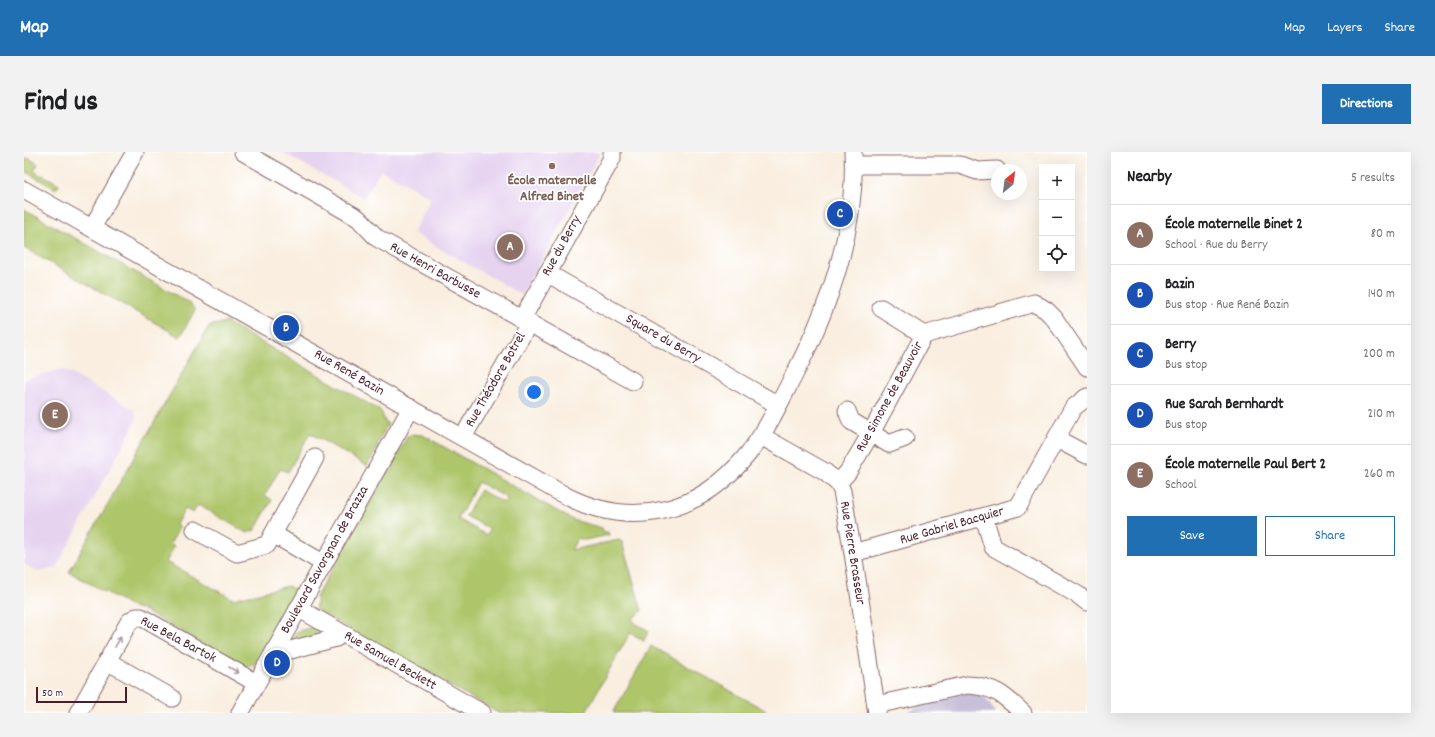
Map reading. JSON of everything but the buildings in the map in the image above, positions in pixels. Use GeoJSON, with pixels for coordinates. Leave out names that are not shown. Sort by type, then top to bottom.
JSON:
{"type":"FeatureCollection","features":[{"type":"Feature","properties":{"kind":"street"},"geometry":{"type":"LineString","coordinates":[[92,228],[135,152]]}},
{"type":"Feature","properties":{"kind":"street","name":"Rue Henri Barbusse"},"geometry":{"type":"LineString","coordinates":[[243,152],[358,218],[377,238],[633,381]]}},
{"type":"Feature","properties":{"kind":"street","name":"Rue du Berry"},"geometry":{"type":"LineString","coordinates":[[525,321],[547,273],[612,158],[612,152]]}},
{"type":"Feature","properties":{"kind":"street"},"geometry":{"type":"LineString","coordinates":[[853,158],[960,165],[976,171],[991,170]]}},
{"type":"Feature","properties":{"kind":"street","name":"Rue René Bazin"},"geometry":{"type":"LineString","coordinates":[[24,190],[566,496],[591,507],[634,514],[666,511],[708,492],[731,473],[747,456],[761,436],[808,348],[830,296],[847,228],[853,158]]}},
{"type":"Feature","properties":{"kind":"street","name":"Square du Berry"},"geometry":{"type":"LineString","coordinates":[[547,273],[778,405]]}},
{"type":"Feature","properties":{"kind":"street","name":"Rue Simone de Beauvoir"},"geometry":{"type":"LineString","coordinates":[[838,483],[848,472],[871,433],[924,335],[1034,303],[1046,310],[1054,318],[1087,367]]}},
{"type":"Feature","properties":{"kind":"street"},"geometry":{"type":"LineString","coordinates":[[881,308],[924,335]]}},
{"type":"Feature","properties":{"kind":"street","name":"Rue Théodore Botrel"},"geometry":{"type":"LineString","coordinates":[[463,437],[525,321]]}},
{"type":"Feature","properties":{"kind":"street","name":"Rue Gabriel Bacquier"},"geometry":{"type":"LineString","coordinates":[[853,553],[1018,507],[1073,408],[1087,397]]}},
{"type":"Feature","properties":{"kind":"street","name":"Boulevard Savorgnan de Brazza"},"geometry":{"type":"LineString","coordinates":[[240,713],[411,408]]}},
{"type":"Feature","properties":{"kind":"street"},"geometry":{"type":"LineString","coordinates":[[847,411],[851,421],[889,444],[905,438]]}},
{"type":"Feature","properties":{"kind":"street","name":"Rue Pierre Brasseur"},"geometry":{"type":"LineString","coordinates":[[761,436],[825,472],[838,483],[842,491],[877,709]]}},
{"type":"Feature","properties":{"kind":"street"},"geometry":{"type":"LineString","coordinates":[[1057,439],[1087,455]]}},
{"type":"Feature","properties":{"kind":"street"},"geometry":{"type":"LineString","coordinates":[[195,530],[238,553],[266,545],[316,458]]}},
{"type":"Feature","properties":{"kind":"street"},"geometry":{"type":"LineString","coordinates":[[984,517],[993,547],[1078,594],[1087,602]]}},
{"type":"Feature","properties":{"kind":"street"},"geometry":{"type":"LineString","coordinates":[[273,534],[323,563]]}},
{"type":"Feature","properties":{"kind":"street","name":"Rue Samuel Beckett"},"geometry":{"type":"LineString","coordinates":[[298,608],[482,713]]}},
{"type":"Feature","properties":{"kind":"street","name":"Rue Bela Bartok"},"geometry":{"type":"LineString","coordinates":[[78,713],[129,622],[136,617],[141,617],[256,683]]}},
{"type":"Feature","properties":{"kind":"street"},"geometry":{"type":"LineString","coordinates":[[276,648],[283,652],[336,638],[339,632]]}},
{"type":"Feature","properties":{"kind":"street"},"geometry":{"type":"LineString","coordinates":[[107,661],[172,698]]}},
{"type":"Feature","properties":{"kind":"street"},"geometry":{"type":"LineString","coordinates":[[877,709],[967,685],[980,685],[998,691],[1023,713]]}},
{"type":"Feature","properties":{"kind":"shaded area"},"geometry":{"type":"Polygon","coordinates":[[[282,152],[601,152],[522,295],[413,233],[431,198],[381,170],[364,198],[282,152]]]}},
{"type":"Feature","properties":{"kind":"shaded area"},"geometry":{"type":"Polygon","coordinates":[[[62,369],[135,410],[136,421],[56,568],[38,572],[24,564],[24,379],[62,369]]]}},
{"type":"Feature","properties":{"kind":"shaded area"},"geometry":{"type":"Polygon","coordinates":[[[967,692],[983,695],[996,713],[907,713],[921,704],[967,692]]]}},
{"type":"Feature","properties":{"kind":"green space"},"geometry":{"type":"Polygon","coordinates":[[[24,158],[28,160],[29,158],[38,164],[34,171],[59,184],[56,189],[24,171],[24,158]]]}},
{"type":"Feature","properties":{"kind":"green space"},"geometry":{"type":"Polygon","coordinates":[[[24,209],[188,302],[195,310],[180,337],[24,248],[24,209]]]}},
{"type":"Feature","properties":{"kind":"green space"},"geometry":{"type":"Polygon","coordinates":[[[226,322],[381,411],[385,422],[388,424],[377,444],[379,446],[367,466],[310,433],[288,472],[280,469],[265,495],[272,500],[255,530],[247,533],[198,505],[193,513],[185,509],[176,524],[180,527],[170,544],[174,547],[166,562],[233,599],[288,586],[297,591],[256,663],[248,667],[243,667],[141,609],[133,607],[69,572],[209,326],[226,322]]]}},
{"type":"Feature","properties":{"kind":"green space"},"geometry":{"type":"Polygon","coordinates":[[[412,434],[423,435],[573,520],[602,528],[604,532],[608,532],[609,535],[585,540],[578,538],[571,550],[619,540],[622,542],[642,611],[632,619],[635,623],[649,631],[644,640],[630,633],[585,713],[498,713],[316,610],[316,597],[407,437],[412,434]],[[478,482],[458,519],[486,535],[490,529],[466,516],[480,490],[504,503],[507,498],[478,482]]]}},
{"type":"Feature","properties":{"kind":"green space"},"geometry":{"type":"Polygon","coordinates":[[[312,627],[327,636],[288,647],[296,632],[312,627]]]}},
{"type":"Feature","properties":{"kind":"green space"},"geometry":{"type":"Polygon","coordinates":[[[651,646],[770,713],[613,713],[651,646]]]}},
{"type":"Feature","properties":{"kind":"place","name":"École maternelle Alfred Binet"},"geometry":{"type":"Point","coordinates":[552,166]}},
{"type":"Feature","properties":{"kind":"place","name":"Berry"},"geometry":{"type":"Point","coordinates":[840,214]}},
{"type":"Feature","properties":{"kind":"place","name":"École maternelle Binet 2"},"geometry":{"type":"Point","coordinates":[510,247]}},
{"type":"Feature","properties":{"kind":"place","name":"Bazin"},"geometry":{"type":"Point","coordinates":[286,328]}},
{"type":"Feature","properties":{"kind":"place","name":"École maternelle Paul Bert 2"},"geometry":{"type":"Point","coordinates":[55,415]}},
{"type":"Feature","properties":{"kind":"place","name":"Rue Sarah Bernhardt"},"geometry":{"type":"Point","coordinates":[277,663]}}]}
